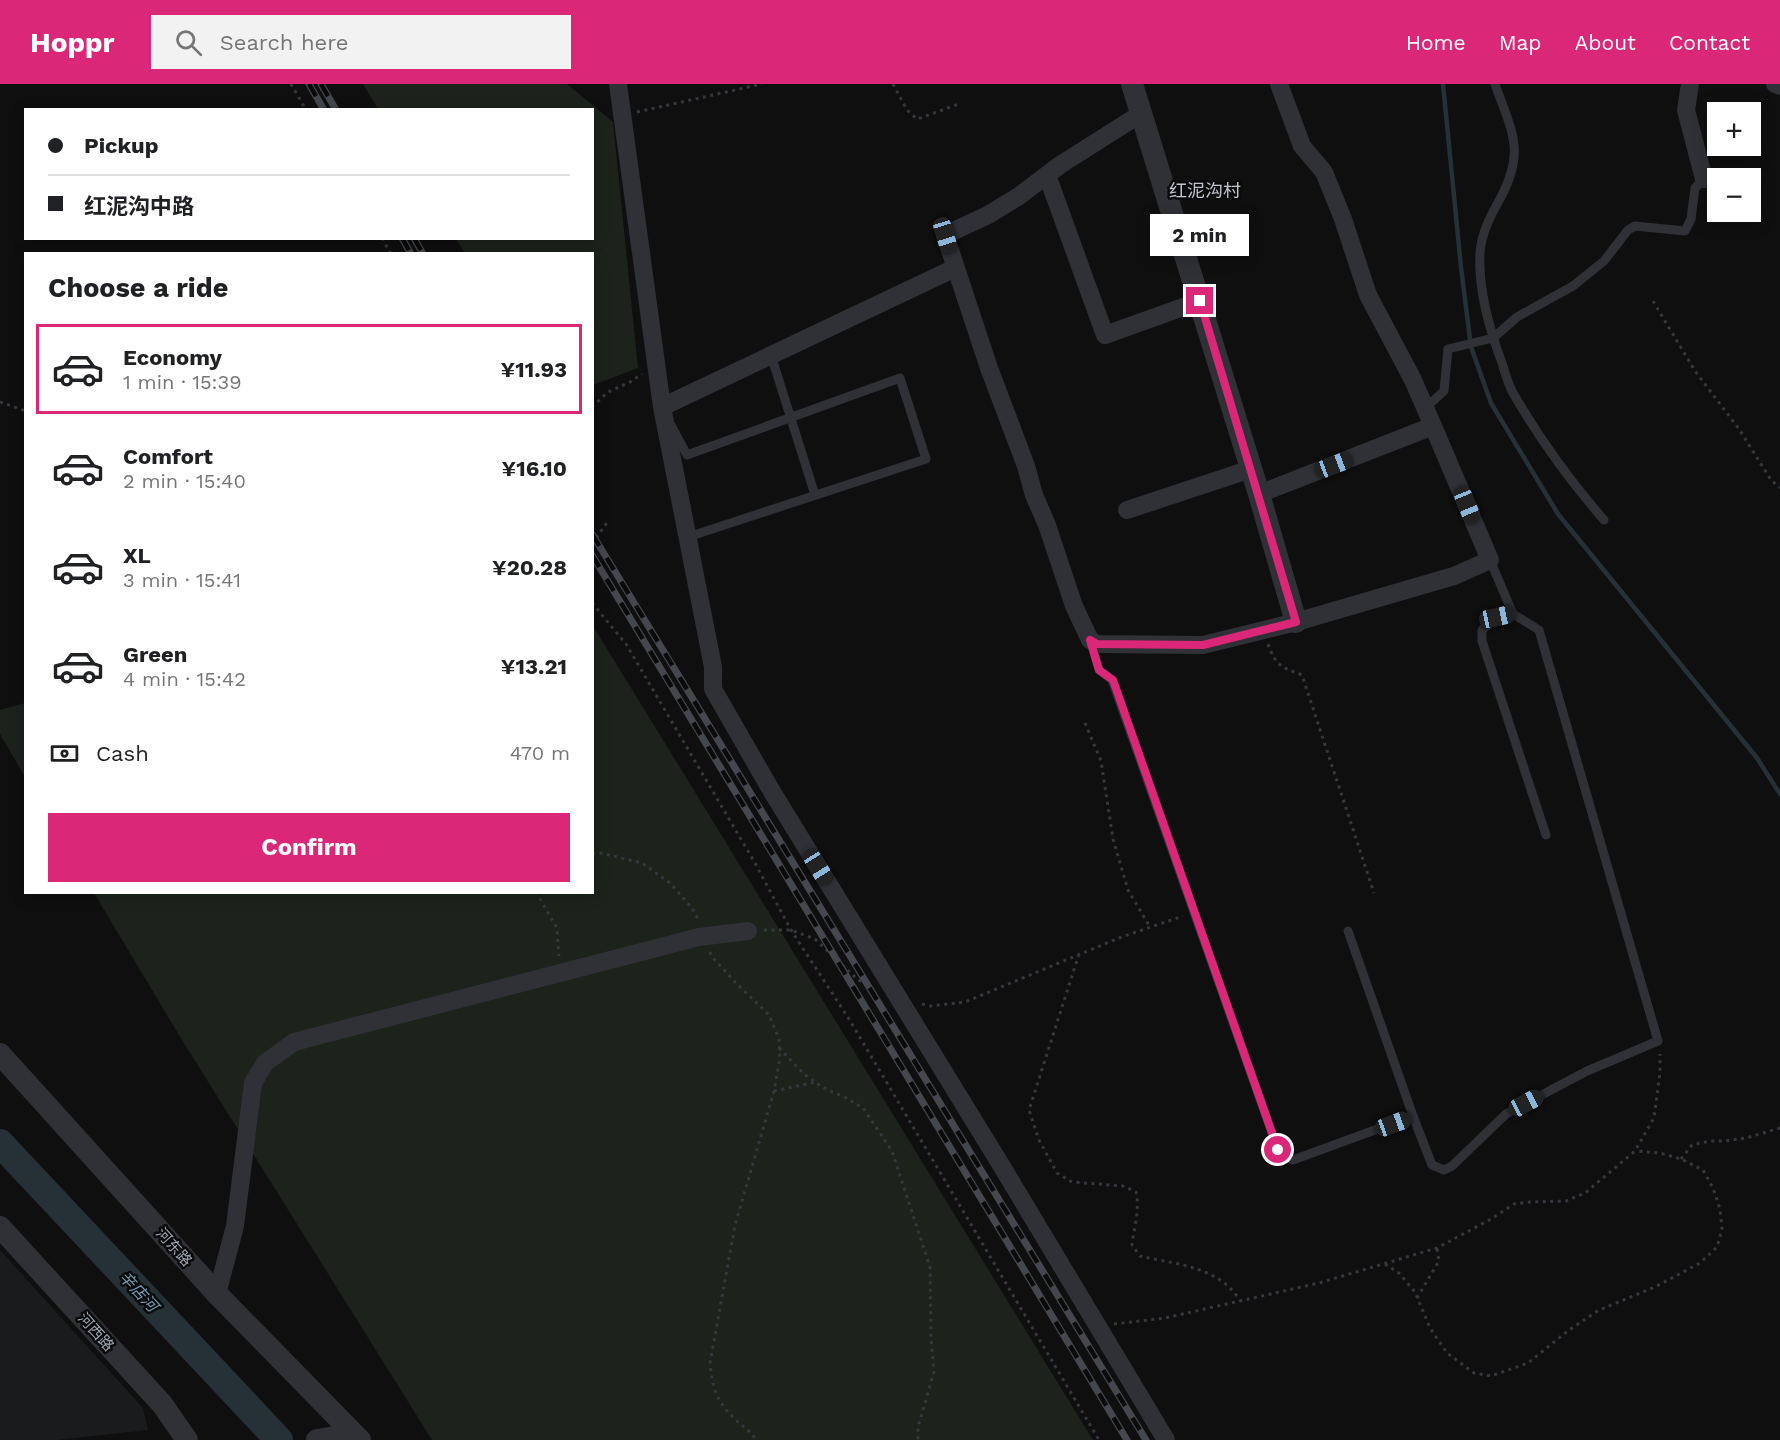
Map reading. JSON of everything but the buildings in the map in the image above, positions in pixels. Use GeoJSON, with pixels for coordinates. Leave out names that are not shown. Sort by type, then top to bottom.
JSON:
{"type":"FeatureCollection","features":[{"type":"Feature","properties":{"kind":"street"},"geometry":{"type":"LineString","coordinates":[[618,84],[662,407],[713,667],[713,689],[771,790],[1166,1440]]}},
{"type":"Feature","properties":{"kind":"street"},"geometry":{"type":"LineString","coordinates":[[1132,84],[1259,494],[1296,622]]}},
{"type":"Feature","properties":{"kind":"street"},"geometry":{"type":"LineString","coordinates":[[1142,113],[1019,196],[988,215],[945,235],[989,368],[1026,466],[1034,495],[1047,525],[1074,606],[1090,640],[1097,644],[1203,645],[1296,622],[1454,576],[1490,560],[1413,380],[1368,295],[1343,219],[1324,172],[1302,146],[1280,84]]}},
{"type":"Feature","properties":{"kind":"street"},"geometry":{"type":"LineString","coordinates":[[1690,84],[1686,110],[1704,179]]}},
{"type":"Feature","properties":{"kind":"street"},"geometry":{"type":"LineString","coordinates":[[1775,84],[1780,86]]}},
{"type":"Feature","properties":{"kind":"street"},"geometry":{"type":"LineString","coordinates":[[1047,175],[1105,335],[1200,301]]}},
{"type":"Feature","properties":{"kind":"street"},"geometry":{"type":"LineString","coordinates":[[662,407],[955,268]]}},
{"type":"Feature","properties":{"kind":"street"},"geometry":{"type":"LineString","coordinates":[[1259,494],[1433,426]]}},
{"type":"Feature","properties":{"kind":"street"},"geometry":{"type":"LineString","coordinates":[[1127,510],[1251,469]]}},
{"type":"Feature","properties":{"kind":"street"},"geometry":{"type":"LineString","coordinates":[[216,1294],[236,1227],[254,1083],[265,1063],[294,1042],[706,936],[748,931]]}},
{"type":"Feature","properties":{"kind":"street","name":"河东路"},"geometry":{"type":"LineString","coordinates":[[0,1054],[216,1294],[357,1437]]}},
{"type":"Feature","properties":{"kind":"street","name":"河西路"},"geometry":{"type":"LineString","coordinates":[[0,1227],[162,1404],[187,1440]]}},
{"type":"Feature","properties":{"kind":"street"},"geometry":{"type":"LineString","coordinates":[[323,1439],[357,1437]]}},
{"type":"Feature","properties":{"kind":"lane"},"geometry":{"type":"LineString","coordinates":[[1495,84],[1515,141],[1515,165],[1507,186],[1484,229],[1480,252],[1488,324],[1512,392],[1576,488],[1604,520]]}},
{"type":"Feature","properties":{"kind":"lane"},"geometry":{"type":"LineString","coordinates":[[1425,408],[1444,391],[1448,349],[1492,338],[1517,317],[1573,286],[1604,261],[1628,230],[1635,226],[1685,231],[1691,219],[1695,188],[1704,179]]}},
{"type":"Feature","properties":{"kind":"lane"},"geometry":{"type":"LineString","coordinates":[[771,355],[815,495]]}},
{"type":"Feature","properties":{"kind":"lane"},"geometry":{"type":"LineString","coordinates":[[662,407],[687,455],[900,378],[926,459],[687,537]]}},
{"type":"Feature","properties":{"kind":"lane"},"geometry":{"type":"LineString","coordinates":[[1348,931],[1432,1165],[1444,1170],[1452,1166],[1506,1114],[1587,1071],[1658,1041],[1539,630],[1513,614],[1490,560]]}},
{"type":"Feature","properties":{"kind":"lane"},"geometry":{"type":"LineString","coordinates":[[1513,614],[1497,617],[1482,630],[1482,641],[1546,835]]}},
{"type":"Feature","properties":{"kind":"lane"},"geometry":{"type":"LineString","coordinates":[[1090,640],[1099,670],[1113,680],[1278,1150],[1293,1160],[1413,1116]]}},
{"type":"Feature","properties":{"kind":"path"},"geometry":{"type":"LineString","coordinates":[[291,84],[305,108]]}},
{"type":"Feature","properties":{"kind":"path"},"geometry":{"type":"LineString","coordinates":[[623,116],[762,84]]}},
{"type":"Feature","properties":{"kind":"path"},"geometry":{"type":"LineString","coordinates":[[893,84],[906,110],[917,119],[959,104]]}},
{"type":"Feature","properties":{"kind":"path"},"geometry":{"type":"LineString","coordinates":[[1653,301],[1695,371],[1739,429],[1771,480],[1780,488]]}},
{"type":"Feature","properties":{"kind":"path"},"geometry":{"type":"LineString","coordinates":[[594,405],[608,392],[642,374],[656,352]]}},
{"type":"Feature","properties":{"kind":"path"},"geometry":{"type":"LineString","coordinates":[[0,402],[24,410]]}},
{"type":"Feature","properties":{"kind":"path"},"geometry":{"type":"LineString","coordinates":[[594,541],[608,521]]}},
{"type":"Feature","properties":{"kind":"path"},"geometry":{"type":"LineString","coordinates":[[594,605],[626,644],[755,863],[791,930],[849,1019],[1099,1440]]}},
{"type":"Feature","properties":{"kind":"path"},"geometry":{"type":"LineString","coordinates":[[1271,627],[1268,644],[1275,661],[1302,675],[1306,685],[1374,893]]}},
{"type":"Feature","properties":{"kind":"path"},"geometry":{"type":"LineString","coordinates":[[1085,723],[1101,761],[1113,839],[1128,890],[1150,927]]}},
{"type":"Feature","properties":{"kind":"path"},"geometry":{"type":"LineString","coordinates":[[594,854],[601,853],[642,863],[670,883],[692,908],[706,936],[712,957],[769,1015],[779,1039],[780,1058],[774,1091],[735,1225],[710,1363],[717,1398],[731,1416],[752,1433],[756,1440]]}},
{"type":"Feature","properties":{"kind":"path"},"geometry":{"type":"LineString","coordinates":[[543,894],[540,900],[557,928],[561,972]]}},
{"type":"Feature","properties":{"kind":"path"},"geometry":{"type":"LineString","coordinates":[[748,931],[791,930],[815,939],[858,980],[909,1002],[931,1006],[965,1002],[1079,954],[1194,912]]}},
{"type":"Feature","properties":{"kind":"path"},"geometry":{"type":"LineString","coordinates":[[1079,954],[1029,1110],[1039,1140],[1057,1173],[1072,1182],[1123,1186],[1136,1192],[1139,1205],[1132,1245],[1140,1256],[1190,1266],[1212,1275],[1228,1286],[1241,1301]]}},
{"type":"Feature","properties":{"kind":"path"},"geometry":{"type":"LineString","coordinates":[[779,1048],[804,1074],[863,1108],[892,1151],[930,1267],[934,1372],[918,1427],[918,1440]]}},
{"type":"Feature","properties":{"kind":"path"},"geometry":{"type":"LineString","coordinates":[[1097,1326],[1166,1318],[1319,1283],[1437,1248],[1514,1204],[1566,1202],[1585,1194],[1635,1151],[1654,1118],[1660,1054]]}},
{"type":"Feature","properties":{"kind":"path"},"geometry":{"type":"LineString","coordinates":[[774,1091],[816,1082]]}},
{"type":"Feature","properties":{"kind":"path"},"geometry":{"type":"LineString","coordinates":[[1681,1159],[1692,1145],[1746,1138],[1780,1128]]}},
{"type":"Feature","properties":{"kind":"path"},"geometry":{"type":"LineString","coordinates":[[1384,1264],[1399,1273],[1415,1292],[1430,1328],[1447,1353],[1474,1374],[1491,1376],[1528,1363],[1569,1330],[1599,1310],[1655,1287],[1700,1263],[1717,1247],[1722,1229],[1720,1209],[1713,1188],[1703,1170],[1681,1159],[1660,1153],[1635,1151]]}},
{"type":"Feature","properties":{"kind":"path"},"geometry":{"type":"LineString","coordinates":[[1418,1298],[1439,1261],[1437,1248]]}},
{"type":"Feature","properties":{"kind":"shaded area"},"geometry":{"type":"Polygon","coordinates":[[[363,84],[567,84],[613,122],[638,368],[594,385],[594,252],[464,252],[457,240],[594,240],[594,108],[377,108],[363,84]]]}},
{"type":"Feature","properties":{"kind":"shaded area"},"geometry":{"type":"Polygon","coordinates":[[[594,628],[1093,1440],[432,1440],[182,1040],[95,894],[594,894],[594,628]]]}},
{"type":"Feature","properties":{"kind":"shaded area"},"geometry":{"type":"Polygon","coordinates":[[[24,704],[24,775],[0,734],[0,710],[24,704]]]}},
{"type":"Feature","properties":{"kind":"shaded area"},"geometry":{"type":"Polygon","coordinates":[[[0,1250],[143,1408],[148,1430],[57,1440],[0,1440],[0,1250]]]}},
{"type":"Feature","properties":{"kind":"waterway"},"geometry":{"type":"LineString","coordinates":[[1443,84],[1471,347],[1491,403],[1558,514],[1757,758],[1780,794]]}},
{"type":"Feature","properties":{"kind":"waterway","name":"辛店河"},"geometry":{"type":"LineString","coordinates":[[0,1143],[279,1440]]}},
{"type":"Feature","properties":{"kind":"railway"},"geometry":{"type":"LineString","coordinates":[[309,84],[323,108]]}},
{"type":"Feature","properties":{"kind":"railway"},"geometry":{"type":"LineString","coordinates":[[321,84],[335,108]]}},
{"type":"Feature","properties":{"kind":"railway"},"geometry":{"type":"LineString","coordinates":[[403,240],[410,252]]}},
{"type":"Feature","properties":{"kind":"railway"},"geometry":{"type":"LineString","coordinates":[[415,240],[422,252]]}},
{"type":"Feature","properties":{"kind":"railway"},"geometry":{"type":"LineString","coordinates":[[594,537],[1146,1440]]}},
{"type":"Feature","properties":{"kind":"railway"},"geometry":{"type":"LineString","coordinates":[[594,558],[1127,1440]]}},
{"type":"Feature","properties":{"kind":"district","name":"红泥沟村"},"geometry":{"type":"Point","coordinates":[1205,191]}},
{"type":"Feature","properties":{"kind":"route"},"geometry":{"type":"LineString","coordinates":[[1200,301],[1296,622],[1203,645],[1097,644],[1090,640],[1099,670],[1113,680],[1278,1150]]}}]}
